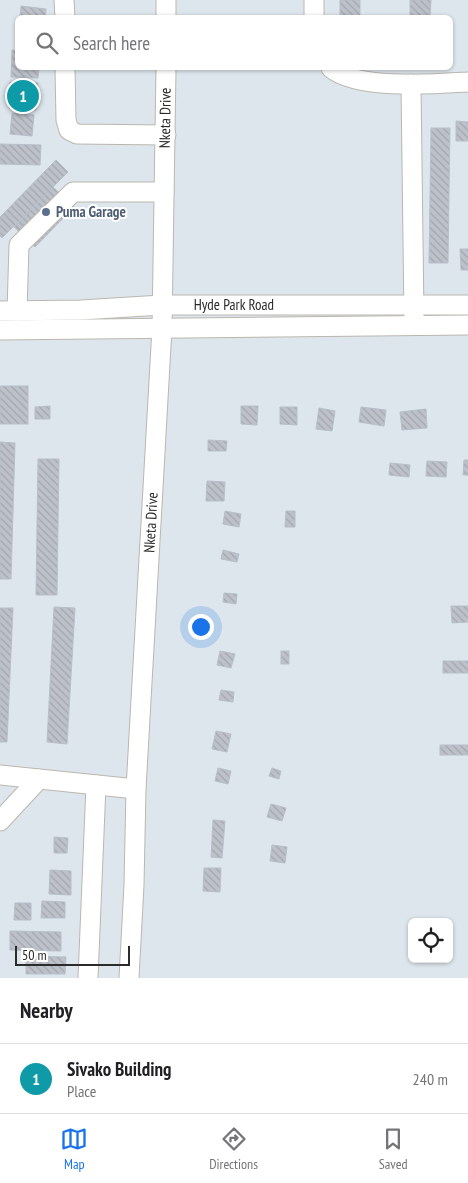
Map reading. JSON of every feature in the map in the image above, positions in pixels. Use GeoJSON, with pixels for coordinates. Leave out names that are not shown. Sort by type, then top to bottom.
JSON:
{"type":"FeatureCollection","features":[{"type":"Feature","properties":{"kind":"street"},"geometry":{"type":"LineString","coordinates":[[64,0],[64,15]]}},
{"type":"Feature","properties":{"kind":"street"},"geometry":{"type":"LineString","coordinates":[[166,0],[166,15]]}},
{"type":"Feature","properties":{"kind":"street"},"geometry":{"type":"LineString","coordinates":[[314,0],[314,15]]}},
{"type":"Feature","properties":{"kind":"street"},"geometry":{"type":"LineString","coordinates":[[65,70],[66,120],[69,130],[78,134],[166,135]]}},
{"type":"Feature","properties":{"kind":"street","name":"Nketa Drive"},"geometry":{"type":"LineString","coordinates":[[129,978],[134,886],[136,789],[162,328],[166,70]]}},
{"type":"Feature","properties":{"kind":"street"},"geometry":{"type":"LineString","coordinates":[[336,70],[361,81],[428,85],[468,82]]}},
{"type":"Feature","properties":{"kind":"street"},"geometry":{"type":"LineString","coordinates":[[411,84],[414,326]]}},
{"type":"Feature","properties":{"kind":"street"},"geometry":{"type":"LineString","coordinates":[[9,311],[19,244],[73,192],[164,192]]}},
{"type":"Feature","properties":{"kind":"street","name":"Hyde Park Road"},"geometry":{"type":"LineString","coordinates":[[9,311],[81,310],[162,305],[468,305]]}},
{"type":"Feature","properties":{"kind":"street","name":"Hyde Park Road"},"geometry":{"type":"LineString","coordinates":[[0,330],[468,325]]}},
{"type":"Feature","properties":{"kind":"street"},"geometry":{"type":"LineString","coordinates":[[0,775],[136,789]]}},
{"type":"Feature","properties":{"kind":"street"},"geometry":{"type":"LineString","coordinates":[[0,821],[39,780]]}},
{"type":"Feature","properties":{"kind":"street"},"geometry":{"type":"LineString","coordinates":[[88,978],[96,785]]}},
{"type":"Feature","properties":{"kind":"building"},"geometry":{"type":"Polygon","coordinates":[[[340,0],[360,0],[360,15],[340,15],[340,0]]]}},
{"type":"Feature","properties":{"kind":"building"},"geometry":{"type":"Polygon","coordinates":[[[410,0],[431,0],[430,15],[410,15],[410,0]]]}},
{"type":"Feature","properties":{"kind":"building"},"geometry":{"type":"Polygon","coordinates":[[[21,6],[46,9],[45,15],[20,15],[21,6]]]}},
{"type":"Feature","properties":{"kind":"building"},"geometry":{"type":"Polygon","coordinates":[[[12,50],[15,50],[15,70],[39,70],[38,78],[11,77],[12,50]]]}},
{"type":"Feature","properties":{"kind":"building"},"geometry":{"type":"Polygon","coordinates":[[[10,82],[38,83],[36,110],[9,108],[10,82]]]}},
{"type":"Feature","properties":{"kind":"building"},"geometry":{"type":"Polygon","coordinates":[[[12,113],[34,115],[32,136],[10,134],[12,113]]]}},
{"type":"Feature","properties":{"kind":"building"},"geometry":{"type":"Polygon","coordinates":[[[456,121],[468,122],[468,141],[456,141],[456,121]]]}},
{"type":"Feature","properties":{"kind":"building"},"geometry":{"type":"Polygon","coordinates":[[[431,128],[450,128],[448,263],[429,263],[431,128]]]}},
{"type":"Feature","properties":{"kind":"building"},"geometry":{"type":"Polygon","coordinates":[[[0,144],[41,145],[40,165],[0,164],[0,144]]]}},
{"type":"Feature","properties":{"kind":"building"},"geometry":{"type":"Polygon","coordinates":[[[56,160],[68,172],[2,238],[0,236],[0,217],[56,160]]]}},
{"type":"Feature","properties":{"kind":"building"},"geometry":{"type":"Polygon","coordinates":[[[53,187],[74,207],[35,247],[14,227],[53,187]]]}},
{"type":"Feature","properties":{"kind":"building"},"geometry":{"type":"Polygon","coordinates":[[[460,249],[468,249],[468,270],[461,270],[460,249]]]}},
{"type":"Feature","properties":{"kind":"building"},"geometry":{"type":"Polygon","coordinates":[[[0,386],[28,386],[28,424],[0,424],[0,386]]]}},
{"type":"Feature","properties":{"kind":"building"},"geometry":{"type":"Polygon","coordinates":[[[50,406],[50,419],[35,419],[35,407],[50,406]]]}},
{"type":"Feature","properties":{"kind":"building"},"geometry":{"type":"Polygon","coordinates":[[[241,406],[258,406],[257,425],[241,424],[241,406]]]}},
{"type":"Feature","properties":{"kind":"building"},"geometry":{"type":"Polygon","coordinates":[[[280,407],[297,407],[297,425],[280,424],[280,407]]]}},
{"type":"Feature","properties":{"kind":"building"},"geometry":{"type":"Polygon","coordinates":[[[361,407],[386,410],[384,426],[359,422],[361,407]]]}},
{"type":"Feature","properties":{"kind":"building"},"geometry":{"type":"Polygon","coordinates":[[[319,408],[335,411],[332,431],[316,429],[319,408]]]}},
{"type":"Feature","properties":{"kind":"building"},"geometry":{"type":"Polygon","coordinates":[[[426,409],[427,428],[402,430],[400,412],[426,409]]]}},
{"type":"Feature","properties":{"kind":"building"},"geometry":{"type":"Polygon","coordinates":[[[208,440],[227,441],[226,451],[208,451],[208,440]]]}},
{"type":"Feature","properties":{"kind":"building"},"geometry":{"type":"Polygon","coordinates":[[[0,442],[15,443],[11,579],[0,579],[0,442]]]}},
{"type":"Feature","properties":{"kind":"building"},"geometry":{"type":"Polygon","coordinates":[[[38,459],[59,459],[57,595],[36,595],[38,459]]]}},
{"type":"Feature","properties":{"kind":"building"},"geometry":{"type":"Polygon","coordinates":[[[464,460],[468,460],[468,475],[463,475],[464,460]]]}},
{"type":"Feature","properties":{"kind":"building"},"geometry":{"type":"Polygon","coordinates":[[[427,461],[447,462],[446,477],[426,476],[427,461]]]}},
{"type":"Feature","properties":{"kind":"building"},"geometry":{"type":"Polygon","coordinates":[[[390,463],[410,465],[409,477],[389,475],[390,463]]]}},
{"type":"Feature","properties":{"kind":"building"},"geometry":{"type":"Polygon","coordinates":[[[207,481],[225,482],[224,501],[206,501],[207,481]]]}},
{"type":"Feature","properties":{"kind":"building"},"geometry":{"type":"Polygon","coordinates":[[[225,511],[241,514],[239,527],[223,524],[225,511]]]}},
{"type":"Feature","properties":{"kind":"building"},"geometry":{"type":"Polygon","coordinates":[[[286,511],[295,511],[295,527],[285,527],[286,511]]]}},
{"type":"Feature","properties":{"kind":"building"},"geometry":{"type":"Polygon","coordinates":[[[223,550],[239,554],[237,562],[221,559],[223,550]]]}},
{"type":"Feature","properties":{"kind":"building"},"geometry":{"type":"Polygon","coordinates":[[[224,593],[237,594],[236,604],[223,602],[224,593]]]}},
{"type":"Feature","properties":{"kind":"building"},"geometry":{"type":"Polygon","coordinates":[[[451,606],[468,606],[468,622],[452,623],[451,606]]]}},
{"type":"Feature","properties":{"kind":"building"},"geometry":{"type":"Polygon","coordinates":[[[54,607],[75,608],[67,744],[47,742],[54,607]]]}},
{"type":"Feature","properties":{"kind":"building"},"geometry":{"type":"Polygon","coordinates":[[[0,608],[13,608],[7,742],[0,742],[0,608]]]}},
{"type":"Feature","properties":{"kind":"building"},"geometry":{"type":"Polygon","coordinates":[[[220,651],[235,654],[231,668],[217,665],[220,651]]]}},
{"type":"Feature","properties":{"kind":"building"},"geometry":{"type":"Polygon","coordinates":[[[281,651],[289,651],[289,664],[281,664],[281,651]]]}},
{"type":"Feature","properties":{"kind":"building"},"geometry":{"type":"Polygon","coordinates":[[[443,661],[468,661],[468,673],[443,673],[443,661]]]}},
{"type":"Feature","properties":{"kind":"building"},"geometry":{"type":"Polygon","coordinates":[[[221,690],[234,692],[233,702],[219,700],[221,690]]]}},
{"type":"Feature","properties":{"kind":"building"},"geometry":{"type":"Polygon","coordinates":[[[216,731],[231,734],[227,752],[212,749],[216,731]]]}},
{"type":"Feature","properties":{"kind":"building"},"geometry":{"type":"Polygon","coordinates":[[[440,745],[468,745],[468,755],[440,755],[440,745]]]}},
{"type":"Feature","properties":{"kind":"building"},"geometry":{"type":"Polygon","coordinates":[[[218,768],[231,771],[228,784],[215,781],[218,768]]]}},
{"type":"Feature","properties":{"kind":"building"},"geometry":{"type":"Polygon","coordinates":[[[272,768],[281,771],[279,779],[269,776],[272,768]]]}},
{"type":"Feature","properties":{"kind":"building"},"geometry":{"type":"Polygon","coordinates":[[[271,804],[286,808],[282,821],[267,817],[271,804]]]}},
{"type":"Feature","properties":{"kind":"building"},"geometry":{"type":"Polygon","coordinates":[[[213,820],[225,821],[222,858],[211,857],[213,820]]]}},
{"type":"Feature","properties":{"kind":"building"},"geometry":{"type":"Polygon","coordinates":[[[54,837],[68,838],[67,853],[54,853],[54,837]]]}},
{"type":"Feature","properties":{"kind":"building"},"geometry":{"type":"Polygon","coordinates":[[[272,845],[287,847],[285,863],[270,861],[272,845]]]}},
{"type":"Feature","properties":{"kind":"building"},"geometry":{"type":"Polygon","coordinates":[[[204,868],[221,868],[220,892],[203,891],[204,868]]]}},
{"type":"Feature","properties":{"kind":"building"},"geometry":{"type":"Polygon","coordinates":[[[50,870],[71,871],[71,895],[49,894],[50,870]]]}},
{"type":"Feature","properties":{"kind":"building"},"geometry":{"type":"Polygon","coordinates":[[[42,901],[65,902],[65,918],[41,918],[42,901]]]}},
{"type":"Feature","properties":{"kind":"building"},"geometry":{"type":"Polygon","coordinates":[[[15,903],[31,903],[31,920],[14,920],[15,903]]]}},
{"type":"Feature","properties":{"kind":"building"},"geometry":{"type":"Polygon","coordinates":[[[10,931],[61,932],[61,951],[10,950],[10,931]]]}},
{"type":"Feature","properties":{"kind":"building"},"geometry":{"type":"Polygon","coordinates":[[[26,956],[66,957],[65,974],[26,974],[26,956]]]}},
{"type":"Feature","properties":{"kind":"place","name":"Sivako Building"},"geometry":{"type":"Point","coordinates":[23,96]}},
{"type":"Feature","properties":{"kind":"place","name":"Puma Garage"},"geometry":{"type":"Point","coordinates":[46,212]}}]}
